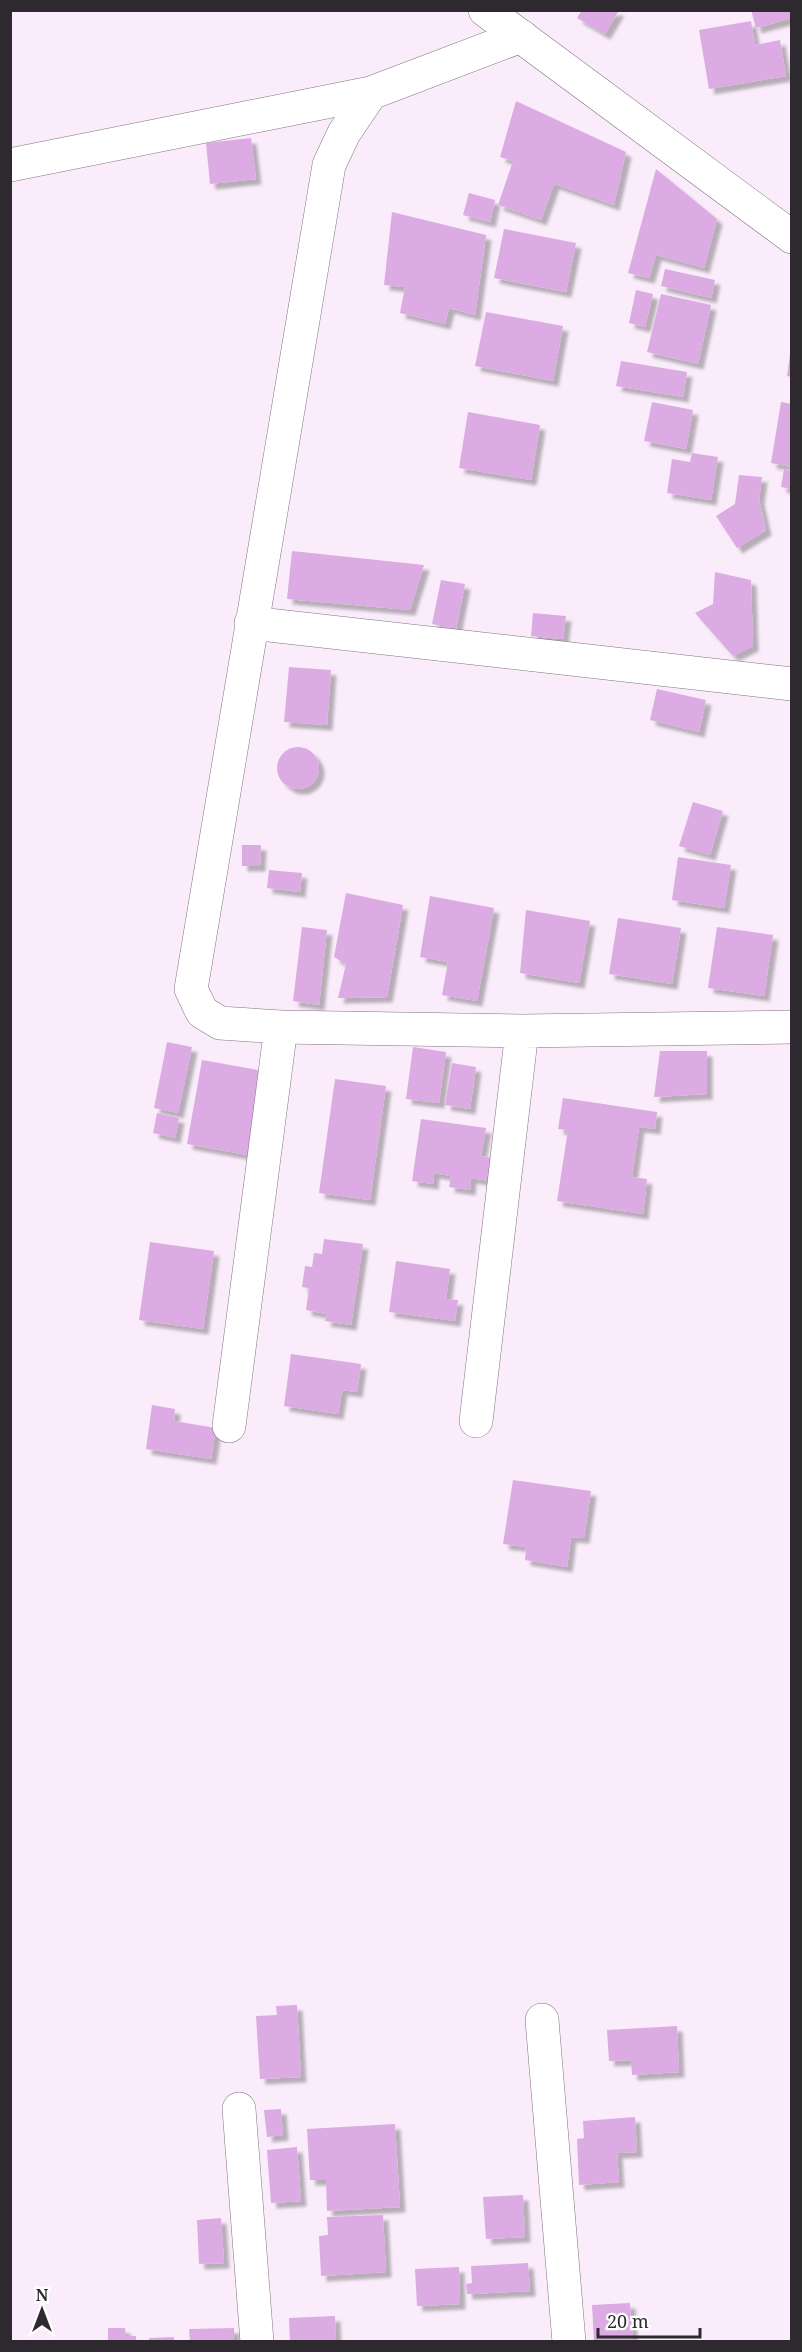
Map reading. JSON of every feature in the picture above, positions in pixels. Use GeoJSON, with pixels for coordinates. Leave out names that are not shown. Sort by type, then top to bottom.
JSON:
{"type":"FeatureCollection","features":[{"type":"Feature","properties":{"kind":"street"},"geometry":{"type":"LineString","coordinates":[[485,10],[792,237]]}},
{"type":"Feature","properties":{"kind":"street"},"geometry":{"type":"LineString","coordinates":[[10,165],[372,93],[521,36]]}},
{"type":"Feature","properties":{"kind":"street"},"geometry":{"type":"LineString","coordinates":[[372,93],[344,133],[329,165],[191,989],[202,1012],[220,1023],[281,1028],[522,1031],[791,1027],[792,1022]]}},
{"type":"Feature","properties":{"kind":"street"},"geometry":{"type":"LineString","coordinates":[[251,624],[792,684]]}},
{"type":"Feature","properties":{"kind":"street"},"geometry":{"type":"LineString","coordinates":[[228,1426],[281,1028]]}},
{"type":"Feature","properties":{"kind":"street"},"geometry":{"type":"LineString","coordinates":[[476,1421],[522,1031]]}},
{"type":"Feature","properties":{"kind":"street"},"geometry":{"type":"LineString","coordinates":[[542,2020],[569,2342]]}},
{"type":"Feature","properties":{"kind":"street"},"geometry":{"type":"LineString","coordinates":[[238,2109],[257,2342]]}},
{"type":"Feature","properties":{"kind":"building"},"geometry":{"type":"Polygon","coordinates":[[[582,10],[619,10],[605,34],[577,18],[582,10]]]}},
{"type":"Feature","properties":{"kind":"building"},"geometry":{"type":"Polygon","coordinates":[[[751,10],[792,10],[792,18],[756,28],[751,10]]]}},
{"type":"Feature","properties":{"kind":"building"},"geometry":{"type":"Polygon","coordinates":[[[751,21],[755,45],[780,40],[786,76],[709,89],[699,30],[751,21]]]}},
{"type":"Feature","properties":{"kind":"building"},"geometry":{"type":"Polygon","coordinates":[[[516,101],[626,152],[614,205],[554,184],[541,220],[498,205],[513,161],[500,157],[516,101]]]}},
{"type":"Feature","properties":{"kind":"building"},"geometry":{"type":"Polygon","coordinates":[[[251,138],[256,179],[210,184],[206,143],[251,138]]]}},
{"type":"Feature","properties":{"kind":"building"},"geometry":{"type":"Polygon","coordinates":[[[656,169],[717,219],[704,268],[656,255],[649,278],[628,273],[656,169]]]}},
{"type":"Feature","properties":{"kind":"building"},"geometry":{"type":"Polygon","coordinates":[[[469,193],[495,200],[490,222],[463,215],[469,193]]]}},
{"type":"Feature","properties":{"kind":"building"},"geometry":{"type":"Polygon","coordinates":[[[392,212],[486,235],[475,315],[449,308],[445,324],[400,313],[405,287],[384,285],[392,212]]]}},
{"type":"Feature","properties":{"kind":"building"},"geometry":{"type":"Polygon","coordinates":[[[504,229],[576,243],[566,292],[494,278],[504,229]]]}},
{"type":"Feature","properties":{"kind":"building"},"geometry":{"type":"Polygon","coordinates":[[[665,269],[715,280],[711,298],[661,286],[665,269]]]}},
{"type":"Feature","properties":{"kind":"building"},"geometry":{"type":"Polygon","coordinates":[[[636,290],[653,294],[645,327],[629,323],[636,290]]]}},
{"type":"Feature","properties":{"kind":"building"},"geometry":{"type":"Polygon","coordinates":[[[661,294],[711,305],[698,364],[647,352],[661,294]]]}},
{"type":"Feature","properties":{"kind":"building"},"geometry":{"type":"Polygon","coordinates":[[[486,312],[563,326],[553,381],[475,366],[486,312]]]}},
{"type":"Feature","properties":{"kind":"building"},"geometry":{"type":"Polygon","coordinates":[[[790,354],[792,354],[792,377],[787,376],[790,354]]]}},
{"type":"Feature","properties":{"kind":"building"},"geometry":{"type":"Polygon","coordinates":[[[621,361],[687,372],[683,397],[616,386],[621,361]]]}},
{"type":"Feature","properties":{"kind":"building"},"geometry":{"type":"Polygon","coordinates":[[[652,402],[693,410],[686,449],[644,441],[652,402]]]}},
{"type":"Feature","properties":{"kind":"building"},"geometry":{"type":"Polygon","coordinates":[[[781,402],[792,404],[792,467],[771,463],[781,402]]]}},
{"type":"Feature","properties":{"kind":"building"},"geometry":{"type":"Polygon","coordinates":[[[468,412],[540,425],[531,480],[459,468],[468,412]]]}},
{"type":"Feature","properties":{"kind":"building"},"geometry":{"type":"Polygon","coordinates":[[[692,453],[718,457],[711,500],[667,493],[672,459],[690,462],[692,453]]]}},
{"type":"Feature","properties":{"kind":"building"},"geometry":{"type":"Polygon","coordinates":[[[784,469],[792,470],[792,489],[781,487],[784,469]]]}},
{"type":"Feature","properties":{"kind":"building"},"geometry":{"type":"Polygon","coordinates":[[[739,475],[762,477],[759,499],[766,530],[737,548],[716,516],[735,504],[739,475]]]}},
{"type":"Feature","properties":{"kind":"building"},"geometry":{"type":"Polygon","coordinates":[[[292,551],[424,565],[410,610],[287,599],[292,551]]]}},
{"type":"Feature","properties":{"kind":"building"},"geometry":{"type":"Polygon","coordinates":[[[715,572],[751,580],[753,646],[733,656],[695,613],[713,604],[715,572]]]}},
{"type":"Feature","properties":{"kind":"building"},"geometry":{"type":"Polygon","coordinates":[[[441,580],[465,584],[456,629],[432,624],[441,580]]]}},
{"type":"Feature","properties":{"kind":"building"},"geometry":{"type":"Polygon","coordinates":[[[533,613],[566,616],[563,639],[531,636],[533,613]]]}},
{"type":"Feature","properties":{"kind":"building"},"geometry":{"type":"Polygon","coordinates":[[[289,667],[331,670],[327,725],[284,722],[289,667]]]}},
{"type":"Feature","properties":{"kind":"building"},"geometry":{"type":"Polygon","coordinates":[[[657,689],[706,700],[699,732],[650,720],[657,689]]]}},
{"type":"Feature","properties":{"kind":"building"},"geometry":{"type":"Polygon","coordinates":[[[298,747],[313,753],[319,768],[313,783],[298,789],[283,783],[277,768],[283,753],[298,747]]]}},
{"type":"Feature","properties":{"kind":"building"},"geometry":{"type":"Polygon","coordinates":[[[693,802],[723,811],[710,855],[679,846],[693,802]]]}},
{"type":"Feature","properties":{"kind":"building"},"geometry":{"type":"Polygon","coordinates":[[[242,845],[261,845],[260,866],[242,866],[242,845]]]}},
{"type":"Feature","properties":{"kind":"building"},"geometry":{"type":"Polygon","coordinates":[[[678,857],[731,865],[724,908],[672,900],[678,857]]]}},
{"type":"Feature","properties":{"kind":"building"},"geometry":{"type":"Polygon","coordinates":[[[269,870],[302,873],[300,892],[267,888],[269,870]]]}},
{"type":"Feature","properties":{"kind":"building"},"geometry":{"type":"Polygon","coordinates":[[[346,893],[403,905],[387,997],[338,998],[346,964],[334,957],[346,893]]]}},
{"type":"Feature","properties":{"kind":"building"},"geometry":{"type":"Polygon","coordinates":[[[430,896],[494,908],[477,1001],[442,995],[448,962],[420,957],[430,896]]]}},
{"type":"Feature","properties":{"kind":"building"},"geometry":{"type":"Polygon","coordinates":[[[526,910],[590,921],[579,983],[520,973],[526,910]]]}},
{"type":"Feature","properties":{"kind":"building"},"geometry":{"type":"Polygon","coordinates":[[[618,918],[681,928],[672,984],[609,974],[618,918]]]}},
{"type":"Feature","properties":{"kind":"building"},"geometry":{"type":"Polygon","coordinates":[[[302,927],[327,930],[319,1005],[293,1001],[302,927]]]}},
{"type":"Feature","properties":{"kind":"building"},"geometry":{"type":"Polygon","coordinates":[[[717,927],[773,935],[764,996],[708,988],[717,927]]]}},
{"type":"Feature","properties":{"kind":"building"},"geometry":{"type":"Polygon","coordinates":[[[167,1042],[192,1047],[178,1113],[154,1108],[167,1042]]]}},
{"type":"Feature","properties":{"kind":"building"},"geometry":{"type":"Polygon","coordinates":[[[413,1047],[446,1052],[439,1103],[406,1099],[413,1047]]]}},
{"type":"Feature","properties":{"kind":"building"},"geometry":{"type":"Polygon","coordinates":[[[660,1051],[707,1051],[707,1094],[654,1097],[660,1051]]]}},
{"type":"Feature","properties":{"kind":"building"},"geometry":{"type":"Polygon","coordinates":[[[202,1060],[269,1072],[253,1156],[187,1144],[202,1060]]]}},
{"type":"Feature","properties":{"kind":"building"},"geometry":{"type":"Polygon","coordinates":[[[452,1063],[476,1067],[470,1109],[445,1105],[452,1063]]]}},
{"type":"Feature","properties":{"kind":"building"},"geometry":{"type":"Polygon","coordinates":[[[335,1079],[386,1086],[370,1200],[319,1193],[335,1079]]]}},
{"type":"Feature","properties":{"kind":"building"},"geometry":{"type":"Polygon","coordinates":[[[563,1098],[657,1112],[655,1129],[639,1127],[632,1177],[647,1179],[643,1214],[557,1201],[568,1130],[558,1129],[563,1098]]]}},
{"type":"Feature","properties":{"kind":"building"},"geometry":{"type":"Polygon","coordinates":[[[157,1113],[179,1118],[175,1138],[153,1133],[157,1113]]]}},
{"type":"Feature","properties":{"kind":"building"},"geometry":{"type":"Polygon","coordinates":[[[421,1119],[486,1128],[481,1156],[493,1158],[490,1181],[471,1178],[470,1190],[449,1187],[451,1176],[434,1173],[433,1184],[412,1181],[421,1119]]]}},
{"type":"Feature","properties":{"kind":"building"},"geometry":{"type":"Polygon","coordinates":[[[324,1239],[363,1244],[351,1325],[325,1321],[327,1314],[306,1310],[309,1288],[302,1287],[305,1266],[312,1267],[314,1253],[322,1254],[324,1239]]]}},
{"type":"Feature","properties":{"kind":"building"},"geometry":{"type":"Polygon","coordinates":[[[150,1242],[214,1251],[203,1329],[139,1320],[150,1242]]]}},
{"type":"Feature","properties":{"kind":"building"},"geometry":{"type":"Polygon","coordinates":[[[396,1261],[450,1269],[446,1299],[458,1300],[455,1321],[389,1312],[396,1261]]]}},
{"type":"Feature","properties":{"kind":"building"},"geometry":{"type":"Polygon","coordinates":[[[291,1354],[361,1364],[357,1392],[342,1390],[338,1414],[284,1406],[291,1354]]]}},
{"type":"Feature","properties":{"kind":"building"},"geometry":{"type":"Polygon","coordinates":[[[152,1405],[175,1409],[174,1421],[216,1428],[211,1459],[146,1449],[152,1405]]]}},
{"type":"Feature","properties":{"kind":"building"},"geometry":{"type":"Polygon","coordinates":[[[513,1480],[591,1491],[584,1538],[571,1537],[567,1567],[525,1560],[526,1547],[503,1544],[513,1480]]]}},
{"type":"Feature","properties":{"kind":"building"},"geometry":{"type":"Polygon","coordinates":[[[297,2005],[301,2077],[260,2079],[256,2016],[277,2015],[276,2006],[297,2005]]]}},
{"type":"Feature","properties":{"kind":"building"},"geometry":{"type":"Polygon","coordinates":[[[677,2026],[679,2072],[632,2075],[631,2060],[609,2061],[607,2030],[677,2026]]]}},
{"type":"Feature","properties":{"kind":"building"},"geometry":{"type":"Polygon","coordinates":[[[281,2109],[283,2135],[267,2137],[264,2110],[281,2109]]]}},
{"type":"Feature","properties":{"kind":"building"},"geometry":{"type":"Polygon","coordinates":[[[635,2117],[637,2152],[617,2153],[619,2182],[579,2185],[577,2139],[584,2138],[583,2121],[635,2117]]]}},
{"type":"Feature","properties":{"kind":"building"},"geometry":{"type":"Polygon","coordinates":[[[395,2124],[400,2207],[327,2211],[326,2180],[310,2180],[307,2129],[395,2124]]]}},
{"type":"Feature","properties":{"kind":"building"},"geometry":{"type":"Polygon","coordinates":[[[297,2147],[301,2201],[271,2203],[267,2150],[297,2147]]]}},
{"type":"Feature","properties":{"kind":"building"},"geometry":{"type":"Polygon","coordinates":[[[523,2195],[525,2237],[486,2239],[483,2197],[523,2195]]]}},
{"type":"Feature","properties":{"kind":"building"},"geometry":{"type":"Polygon","coordinates":[[[383,2215],[386,2272],[321,2276],[319,2236],[328,2235],[327,2217],[383,2215]]]}},
{"type":"Feature","properties":{"kind":"building"},"geometry":{"type":"Polygon","coordinates":[[[221,2218],[224,2263],[199,2264],[197,2220],[221,2218]]]}},
{"type":"Feature","properties":{"kind":"building"},"geometry":{"type":"Polygon","coordinates":[[[528,2263],[530,2291],[467,2294],[466,2284],[472,2283],[471,2266],[528,2263]]]}},
{"type":"Feature","properties":{"kind":"building"},"geometry":{"type":"Polygon","coordinates":[[[459,2267],[460,2304],[417,2306],[415,2269],[459,2267]]]}},
{"type":"Feature","properties":{"kind":"building"},"geometry":{"type":"Polygon","coordinates":[[[630,2303],[633,2342],[594,2342],[592,2305],[630,2303]]]}},
{"type":"Feature","properties":{"kind":"building"},"geometry":{"type":"Polygon","coordinates":[[[335,2316],[336,2342],[290,2342],[289,2318],[335,2316]]]}},
{"type":"Feature","properties":{"kind":"building"},"geometry":{"type":"Polygon","coordinates":[[[108,2328],[125,2328],[126,2336],[136,2336],[136,2342],[108,2342],[108,2328]]]}},
{"type":"Feature","properties":{"kind":"building"},"geometry":{"type":"Polygon","coordinates":[[[234,2328],[234,2342],[190,2342],[189,2329],[234,2328]]]}},
{"type":"Feature","properties":{"kind":"building"},"geometry":{"type":"Polygon","coordinates":[[[174,2337],[174,2342],[149,2342],[149,2338],[174,2337]]]}}]}
